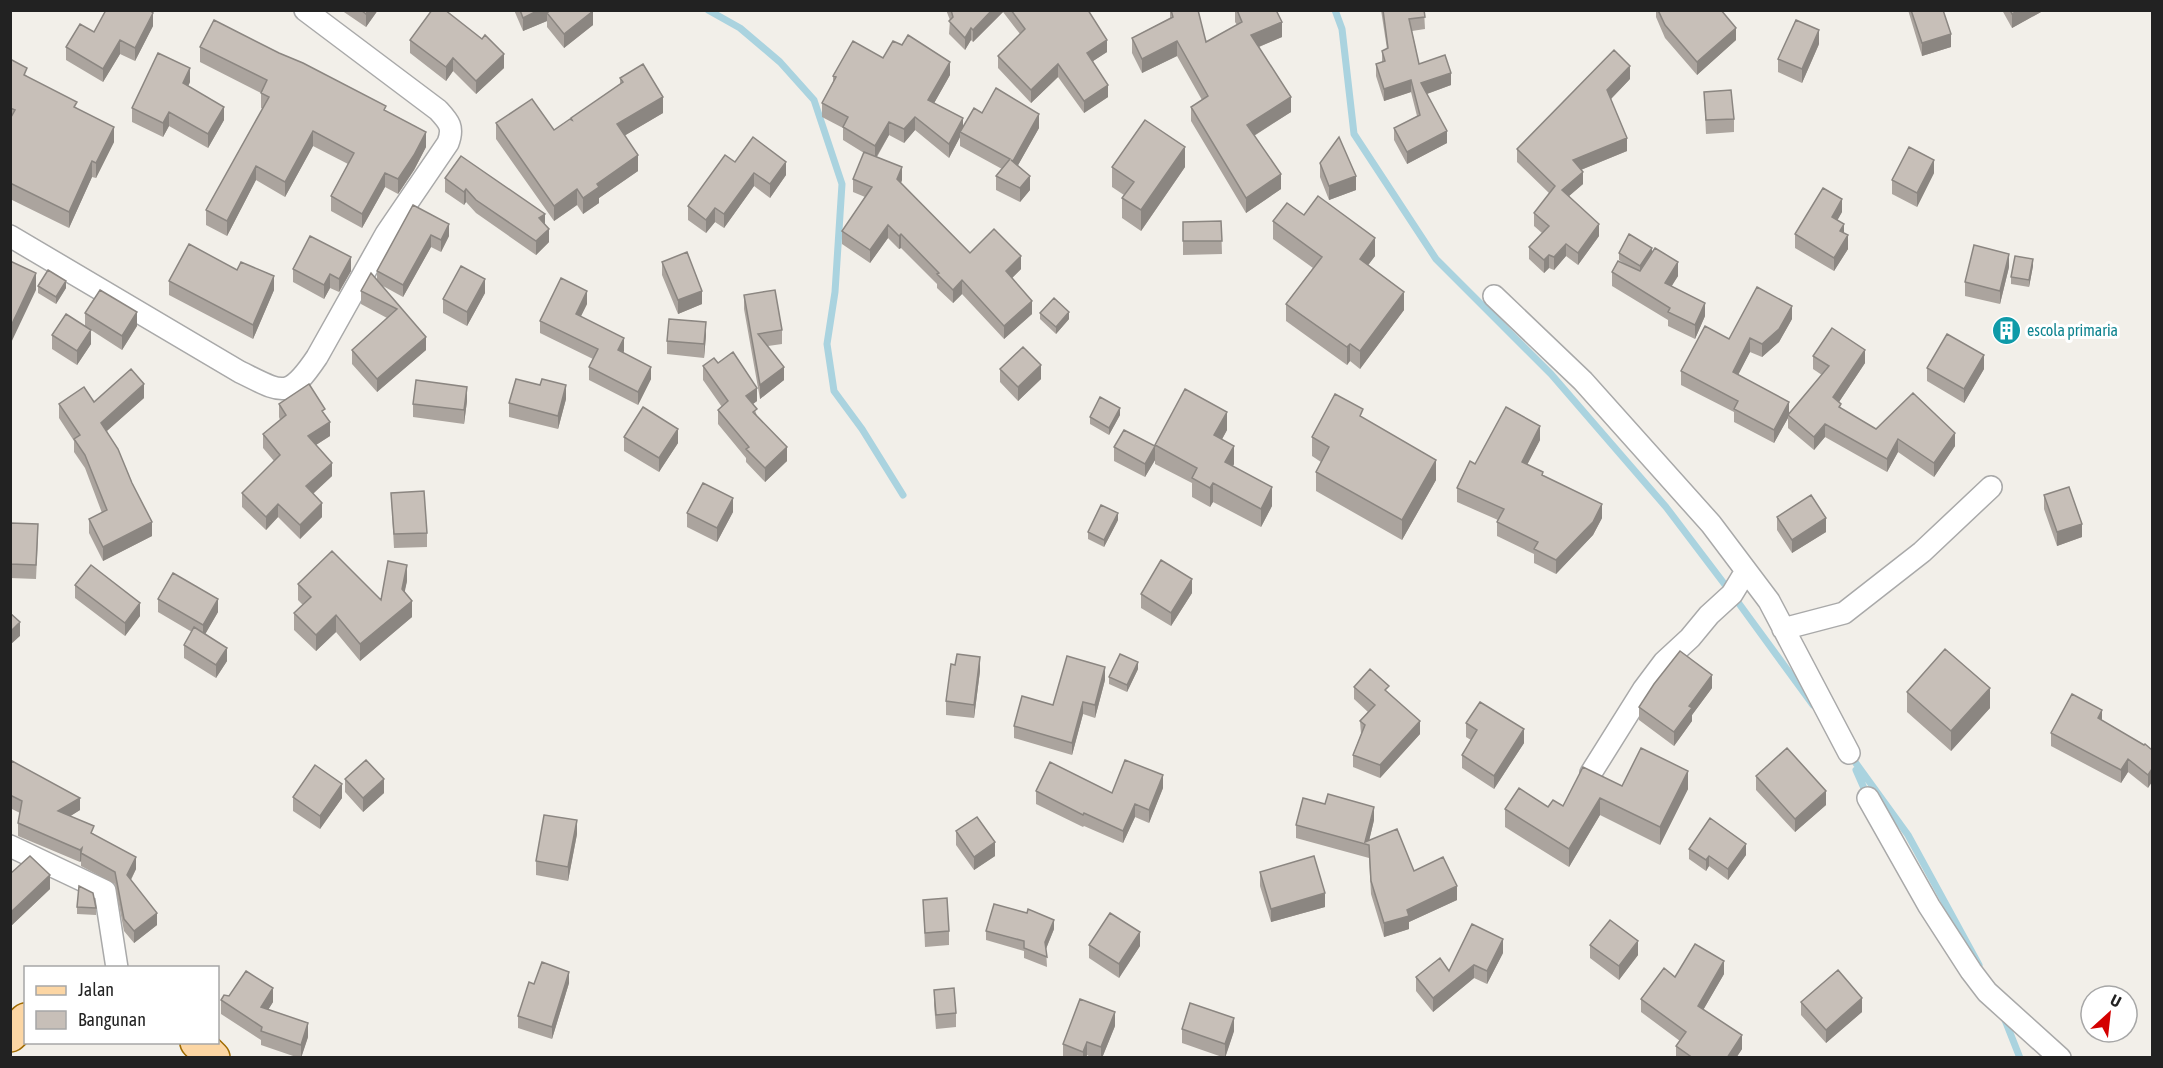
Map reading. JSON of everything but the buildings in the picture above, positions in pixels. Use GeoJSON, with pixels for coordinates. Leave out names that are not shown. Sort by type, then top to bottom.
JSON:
{"type":"FeatureCollection","features":[{"type":"Feature","properties":{"kind":"main road"},"geometry":{"type":"LineString","coordinates":[[10,1035],[24,1022]]}},
{"type":"Feature","properties":{"kind":"main road"},"geometry":{"type":"LineString","coordinates":[[199,1044],[213,1058]]}},
{"type":"Feature","properties":{"kind":"street"},"geometry":{"type":"LineString","coordinates":[[10,236],[240,372],[273,388],[283,390],[293,386],[304,376],[317,357],[386,234],[438,159],[452,133],[448,121],[438,110],[305,10]]}},
{"type":"Feature","properties":{"kind":"street"},"geometry":{"type":"LineString","coordinates":[[1494,296],[1583,381],[1630,436],[1683,492],[1746,570],[1769,601],[1849,753]]}},
{"type":"Feature","properties":{"kind":"street"},"geometry":{"type":"LineString","coordinates":[[1783,629],[1844,613],[1922,552],[1991,487]]}},
{"type":"Feature","properties":{"kind":"street"},"geometry":{"type":"LineString","coordinates":[[1591,773],[1643,690],[1664,662],[1690,638],[1708,615],[1732,594],[1746,570]]}},
{"type":"Feature","properties":{"kind":"street"},"geometry":{"type":"LineString","coordinates":[[1868,798],[1929,906],[1971,971],[1987,992],[2059,1057]]}},
{"type":"Feature","properties":{"kind":"street"},"geometry":{"type":"LineString","coordinates":[[10,846],[105,891],[117,966]]}},
{"type":"Feature","properties":{"kind":"waterway"},"geometry":{"type":"LineString","coordinates":[[708,10],[740,28],[780,62],[814,100],[842,184],[835,292],[827,344],[834,391],[862,429],[903,495]]}},
{"type":"Feature","properties":{"kind":"waterway"},"geometry":{"type":"LineString","coordinates":[[1335,10],[1342,29],[1354,134],[1436,259],[1551,374],[1666,507],[1813,705]]}},
{"type":"Feature","properties":{"kind":"waterway"},"geometry":{"type":"LineString","coordinates":[[1850,755],[1908,835],[1979,965]]}},
{"type":"Feature","properties":{"kind":"waterway"},"geometry":{"type":"LineString","coordinates":[[1856,770],[1867,795]]}},
{"type":"Feature","properties":{"kind":"waterway"},"geometry":{"type":"LineString","coordinates":[[2003,1015],[2020,1058]]}},
{"type":"Feature","properties":{"kind":"place","name":"escola primaria"},"geometry":{"type":"Point","coordinates":[2006,330]}}]}
